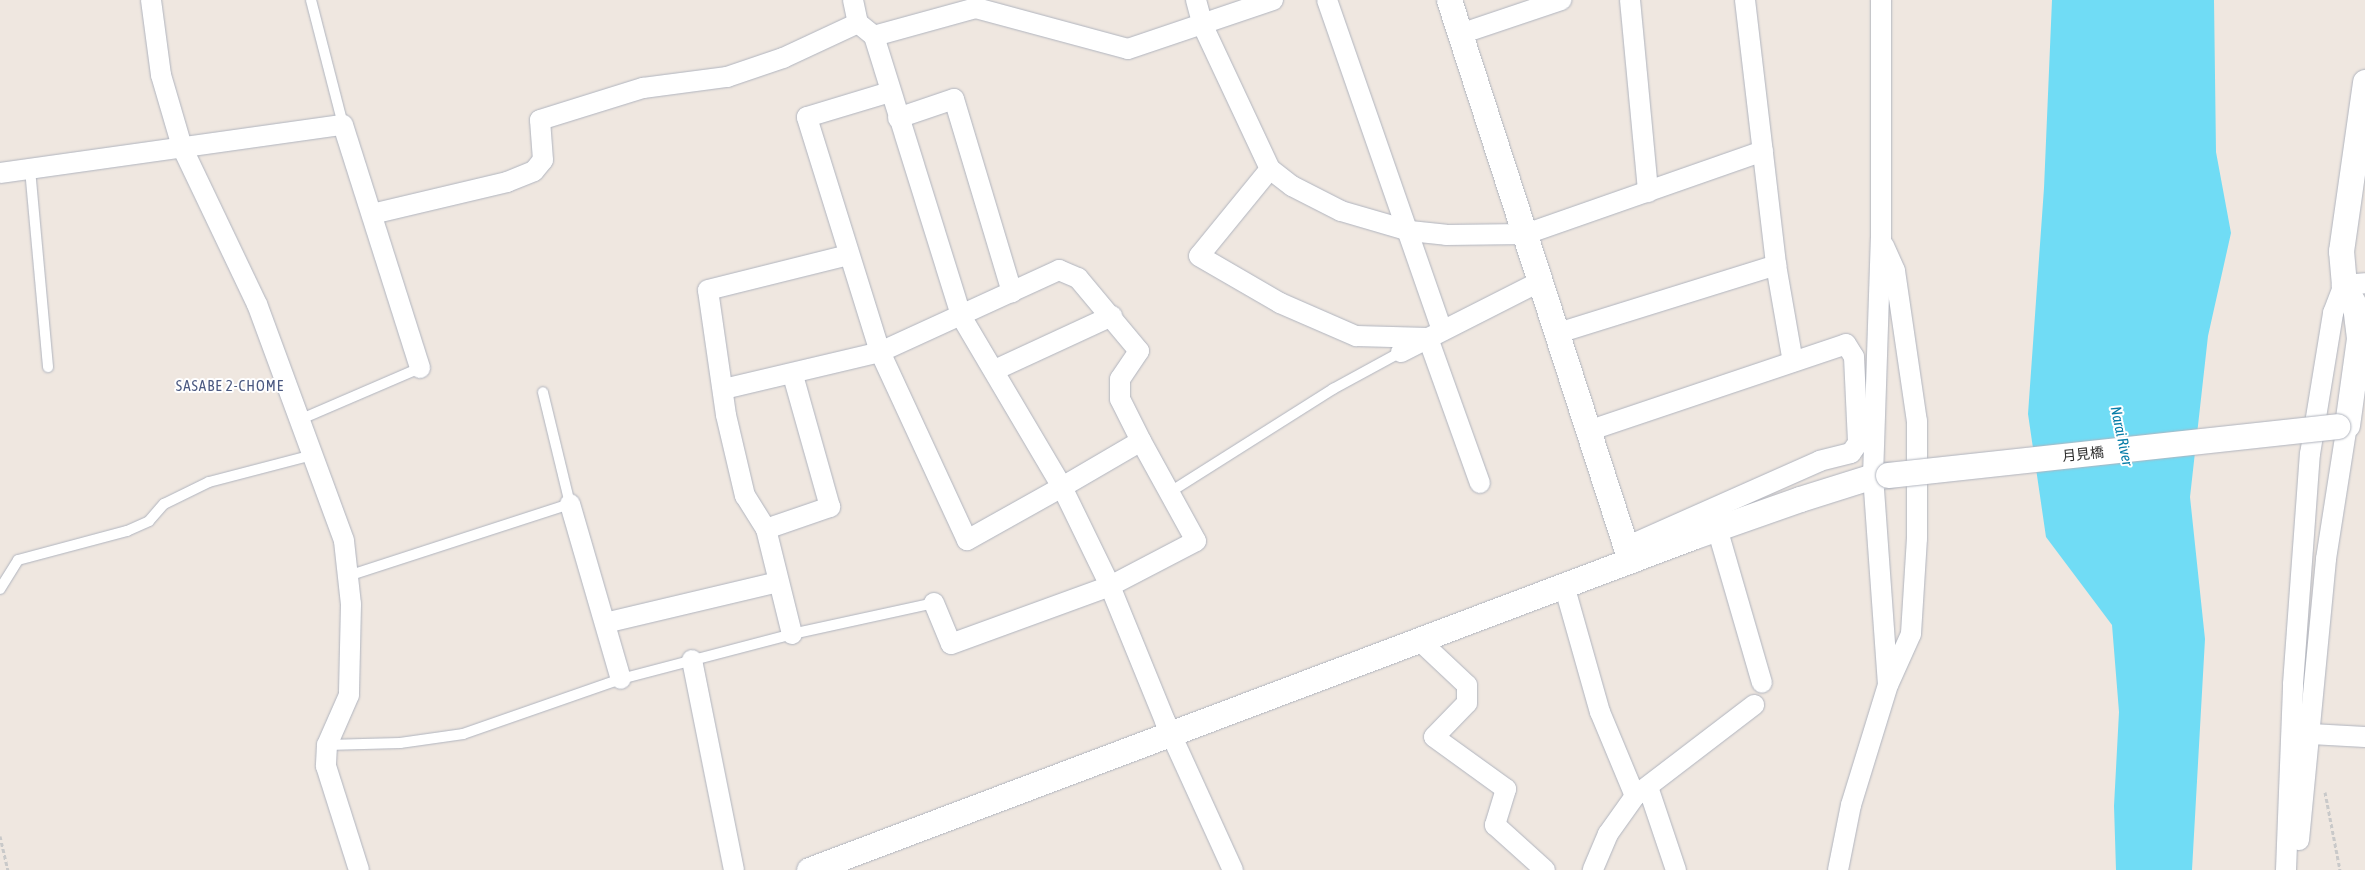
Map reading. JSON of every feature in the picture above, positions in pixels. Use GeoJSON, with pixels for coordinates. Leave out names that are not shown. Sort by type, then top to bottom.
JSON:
{"type":"FeatureCollection","features":[{"type":"Feature","properties":{"kind":"street"},"geometry":{"type":"LineString","coordinates":[[151,0],[161,75],[182,147],[257,304],[344,541],[351,604],[349,694],[327,745],[326,766],[359,870]]}},
{"type":"Feature","properties":{"kind":"street"},"geometry":{"type":"LineString","coordinates":[[853,0],[858,23],[874,36],[961,316],[1062,487],[1110,586],[1172,733],[1233,870]]}},
{"type":"Feature","properties":{"kind":"street"},"geometry":{"type":"LineString","coordinates":[[1196,0],[1204,26],[1270,169],[1292,186],[1341,211],[1410,230],[1446,235],[1526,234],[1763,150]]}},
{"type":"Feature","properties":{"kind":"street"},"geometry":{"type":"LineString","coordinates":[[874,36],[976,8],[1128,49],[1204,26],[1273,0]]}},
{"type":"Feature","properties":{"kind":"street"},"geometry":{"type":"LineString","coordinates":[[1328,0],[1410,230],[1435,335],[1480,483]]}},
{"type":"Feature","properties":{"kind":"street"},"geometry":{"type":"LineString","coordinates":[[1449,0],[1526,234],[1555,334],[1628,554],[1820,461],[1851,453],[1858,443],[1854,357],[1846,344],[1588,431]]}},
{"type":"Feature","properties":{"kind":"street"},"geometry":{"type":"LineString","coordinates":[[1460,34],[1561,0]]}},
{"type":"Feature","properties":{"kind":"street"},"geometry":{"type":"LineString","coordinates":[[1630,0],[1648,192]]}},
{"type":"Feature","properties":{"kind":"street"},"geometry":{"type":"LineString","coordinates":[[1745,0],[1776,265],[1793,362]]}},
{"type":"Feature","properties":{"kind":"street"},"geometry":{"type":"LineString","coordinates":[[1881,0],[1881,476],[1888,685]]}},
{"type":"Feature","properties":{"kind":"street"},"geometry":{"type":"LineString","coordinates":[[372,214],[507,182],[534,171],[543,160],[540,120],[643,88],[726,78],[783,58],[858,23]]}},
{"type":"Feature","properties":{"kind":"street"},"geometry":{"type":"LineString","coordinates":[[2292,870],[2297,859],[2312,734],[2326,559],[2350,425],[2359,338],[2355,306],[2355,284],[2341,250],[2365,82]]}},
{"type":"Feature","properties":{"kind":"street"},"geometry":{"type":"LineString","coordinates":[[890,92],[807,116],[848,254],[880,352],[967,540],[1141,441]]}},
{"type":"Feature","properties":{"kind":"street"},"geometry":{"type":"LineString","coordinates":[[898,118],[954,99],[1012,292]]}},
{"type":"Feature","properties":{"kind":"street"},"geometry":{"type":"LineString","coordinates":[[0,173],[343,125],[420,368]]}},
{"type":"Feature","properties":{"kind":"street"},"geometry":{"type":"LineString","coordinates":[[1270,169],[1199,256],[1280,303],[1356,336],[1435,335]]}},
{"type":"Feature","properties":{"kind":"street"},"geometry":{"type":"LineString","coordinates":[[1838,870],[1851,805],[1888,685],[1911,634],[1917,538],[1917,422],[1895,271],[1882,239]]}},
{"type":"Feature","properties":{"kind":"street"},"geometry":{"type":"LineString","coordinates":[[792,634],[766,529],[746,496],[726,415],[724,389],[708,290],[848,254]]}},
{"type":"Feature","properties":{"kind":"street"},"geometry":{"type":"LineString","coordinates":[[1555,334],[1776,265]]}},
{"type":"Feature","properties":{"kind":"street"},"geometry":{"type":"LineString","coordinates":[[724,389],[794,375],[880,352],[1059,270],[1078,278],[1112,316],[1139,351],[1120,379],[1120,400],[1196,541],[1110,586],[951,644],[934,603]]}},
{"type":"Feature","properties":{"kind":"street"},"geometry":{"type":"LineString","coordinates":[[1401,352],[1540,282]]}},
{"type":"Feature","properties":{"kind":"street"},"geometry":{"type":"LineString","coordinates":[[2286,870],[2293,684],[2310,454],[2333,313],[2355,284]]}},
{"type":"Feature","properties":{"kind":"street"},"geometry":{"type":"LineString","coordinates":[[994,370],[1112,316]]}},
{"type":"Feature","properties":{"kind":"street"},"geometry":{"type":"LineString","coordinates":[[766,529],[830,506],[794,375]]}},
{"type":"Feature","properties":{"kind":"street","name":"月見橋"},"geometry":{"type":"LineString","coordinates":[[809,870],[1564,585],[1628,554],[1881,476],[2350,425]]}},
{"type":"Feature","properties":{"kind":"street"},"geometry":{"type":"LineString","coordinates":[[570,504],[621,679]]}},
{"type":"Feature","properties":{"kind":"street"},"geometry":{"type":"LineString","coordinates":[[1717,528],[1762,683]]}},
{"type":"Feature","properties":{"kind":"street"},"geometry":{"type":"LineString","coordinates":[[605,623],[778,582]]}},
{"type":"Feature","properties":{"kind":"street"},"geometry":{"type":"LineString","coordinates":[[1564,585],[1600,712],[1641,791],[1676,870]]}},
{"type":"Feature","properties":{"kind":"street"},"geometry":{"type":"LineString","coordinates":[[1419,640],[1467,685],[1467,703],[1434,736],[1506,789],[1495,825],[1545,870]]}},
{"type":"Feature","properties":{"kind":"street"},"geometry":{"type":"LineString","coordinates":[[692,660],[734,870]]}},
{"type":"Feature","properties":{"kind":"street"},"geometry":{"type":"LineString","coordinates":[[1593,870],[1608,834],[1641,791],[1754,705]]}},
{"type":"Feature","properties":{"kind":"street"},"geometry":{"type":"LineString","coordinates":[[2312,734],[2365,737]]}},
{"type":"Feature","properties":{"kind":"lane"},"geometry":{"type":"LineString","coordinates":[[311,0],[343,125]]}},
{"type":"Feature","properties":{"kind":"lane"},"geometry":{"type":"LineString","coordinates":[[30,169],[48,367]]}},
{"type":"Feature","properties":{"kind":"lane"},"geometry":{"type":"LineString","coordinates":[[1170,492],[1333,389],[1401,352]]}},
{"type":"Feature","properties":{"kind":"lane"},"geometry":{"type":"LineString","coordinates":[[299,420],[420,368]]}},
{"type":"Feature","properties":{"kind":"lane"},"geometry":{"type":"LineString","coordinates":[[348,576],[570,504],[543,392]]}},
{"type":"Feature","properties":{"kind":"lane"},"geometry":{"type":"LineString","coordinates":[[0,589],[18,560],[127,531],[149,521],[164,504],[209,482],[313,455]]}},
{"type":"Feature","properties":{"kind":"lane"},"geometry":{"type":"LineString","coordinates":[[327,745],[400,743],[463,734],[621,679],[792,634],[934,603]]}},
{"type":"Feature","properties":{"kind":"path"},"geometry":{"type":"LineString","coordinates":[[0,836],[8,870]]}},
{"type":"Feature","properties":{"kind":"water","name":"Narai River"},"geometry":{"type":"Polygon","coordinates":[[[2052,0],[2214,0],[2216,152],[2231,233],[2208,336],[2190,497],[2205,639],[2192,870],[2116,870],[2114,806],[2119,712],[2112,625],[2046,537],[2028,414],[2044,188],[2052,0]]]}},
{"type":"Feature","properties":{"kind":"district","name":"SASABE 2-CHOME"},"geometry":{"type":"Point","coordinates":[230,386]}}]}
